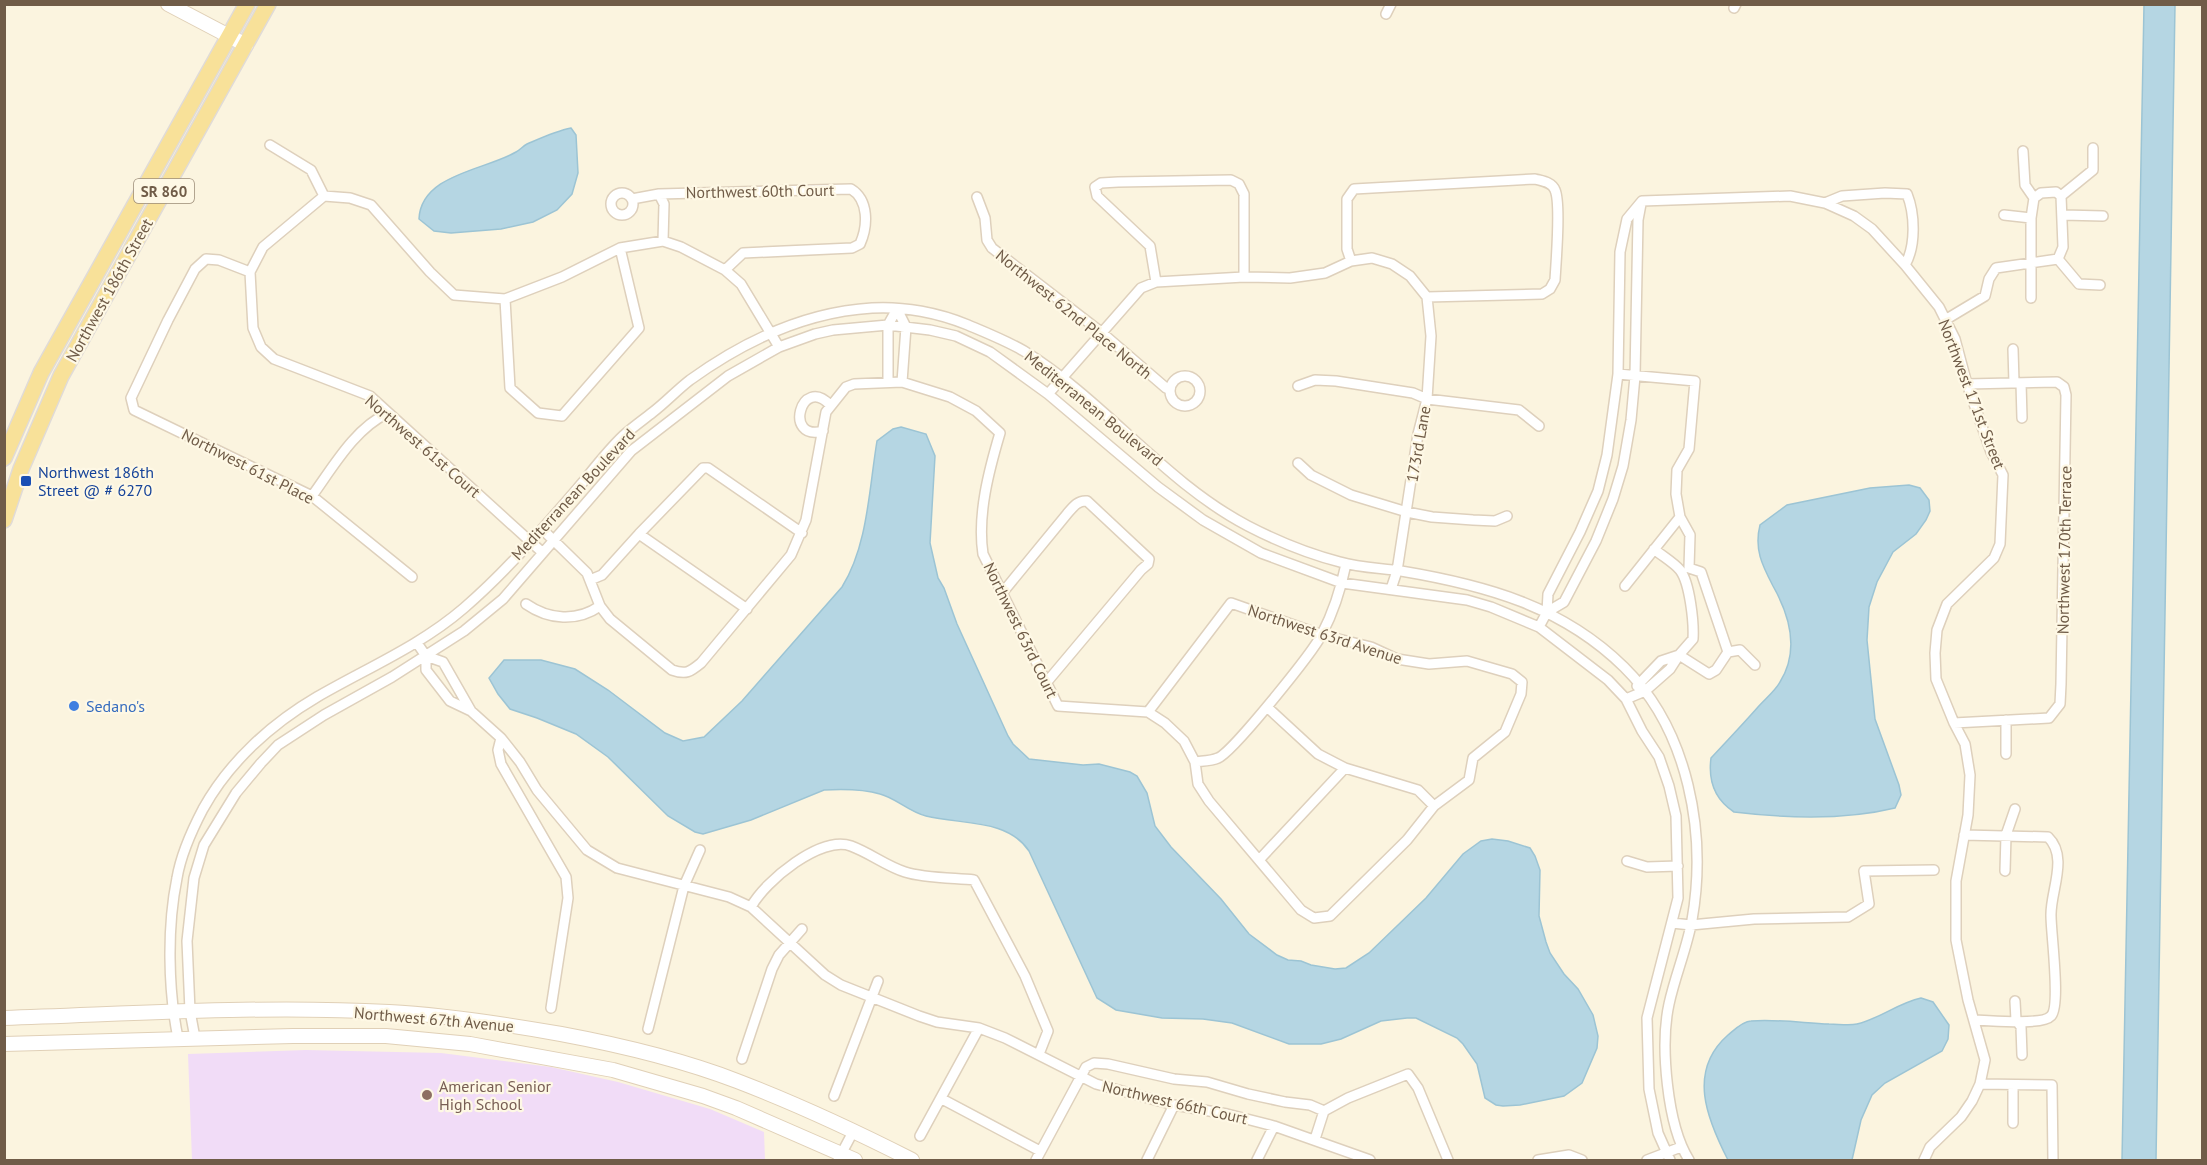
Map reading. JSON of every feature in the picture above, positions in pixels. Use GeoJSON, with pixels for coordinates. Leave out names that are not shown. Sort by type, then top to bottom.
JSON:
{"type":"FeatureCollection","features":[{"type":"Feature","properties":{"kind":"main road"},"geometry":{"type":"LineString","coordinates":[[168,4],[246,45]]}},
{"type":"Feature","properties":{"kind":"main road","name":"Northwest 186th Street"},"geometry":{"type":"LineString","coordinates":[[4,458],[41,373],[247,4]]}},
{"type":"Feature","properties":{"kind":"main road","name":"Northwest 186th Street"},"geometry":{"type":"LineString","coordinates":[[4,520],[21,469],[52,397],[83,336],[268,4]]}},
{"type":"Feature","properties":{"kind":"main road"},"geometry":{"type":"LineString","coordinates":[[66,327],[83,336]]}},
{"type":"Feature","properties":{"kind":"main road","name":"Northwest 67th Avenue"},"geometry":{"type":"LineString","coordinates":[[4,1018],[172,1011],[388,1012],[499,1023],[622,1046],[736,1080],[854,1130],[912,1161]]}},
{"type":"Feature","properties":{"kind":"main road","name":"Northwest 67th Avenue"},"geometry":{"type":"LineString","coordinates":[[4,1044],[178,1038],[386,1036],[470,1044],[613,1070],[703,1096],[736,1108],[840,1157],[855,1161]]}},
{"type":"Feature","properties":{"kind":"street"},"geometry":{"type":"LineString","coordinates":[[1386,14],[1391,4]]}},
{"type":"Feature","properties":{"kind":"street"},"geometry":{"type":"LineString","coordinates":[[270,145],[311,170],[324,196]]}},
{"type":"Feature","properties":{"kind":"street"},"geometry":{"type":"LineString","coordinates":[[2061,196],[2093,170],[2093,148]]}},
{"type":"Feature","properties":{"kind":"street"},"geometry":{"type":"LineString","coordinates":[[2023,151],[2025,185],[2034,198]]}},
{"type":"Feature","properties":{"kind":"street"},"geometry":{"type":"LineString","coordinates":[[1156,282],[1150,246],[1097,196],[1095,187],[1101,183],[1194,179],[1231,180],[1239,184],[1244,194],[1244,277]]}},
{"type":"Feature","properties":{"kind":"street"},"geometry":{"type":"LineString","coordinates":[[1048,394],[1141,288],[1156,282],[1244,277],[1290,278],[1325,273],[1351,261],[1372,258],[1392,264],[1410,276],[1427,297],[1542,294],[1550,289],[1555,280],[1557,203],[1555,189],[1549,183],[1535,179],[1354,189],[1347,200],[1347,249],[1351,261]]}},
{"type":"Feature","properties":{"kind":"street","name":"Northwest 60th Court"},"geometry":{"type":"LineString","coordinates":[[632,199],[659,194],[851,189],[859,194],[864,206],[865,232],[860,244],[852,248],[743,253],[725,270]]}},
{"type":"Feature","properties":{"kind":"street"},"geometry":{"type":"LineString","coordinates":[[2031,298],[2031,218],[2034,198],[2040,193],[2056,192],[2061,196],[2063,247],[2058,259]]}},
{"type":"Feature","properties":{"kind":"street","name":"Northwest 60th Court"},"geometry":{"type":"LineString","coordinates":[[659,194],[664,204],[663,241]]}},
{"type":"Feature","properties":{"kind":"street"},"geometry":{"type":"LineString","coordinates":[[1642,201],[1790,196],[1825,202],[1842,196],[1907,194],[1912,207],[1912,231],[1911,255],[1905,265]]}},
{"type":"Feature","properties":{"kind":"street"},"geometry":{"type":"LineString","coordinates":[[250,272],[263,248],[324,196],[350,198],[371,205],[430,272],[454,295],[505,299],[562,277],[620,248],[663,241],[703,256],[741,284],[779,347]]}},
{"type":"Feature","properties":{"kind":"street","name":"Northwest 62nd Place North"},"geometry":{"type":"LineString","coordinates":[[976,197],[985,218],[987,240],[992,248],[1101,332],[1170,390]]}},
{"type":"Feature","properties":{"kind":"street"},"geometry":{"type":"LineString","coordinates":[[1539,627],[1547,612],[1548,594],[1581,532],[1598,491],[1607,455],[1618,374],[1620,252],[1628,219],[1642,201]]}},
{"type":"Feature","properties":{"kind":"street"},"geometry":{"type":"LineString","coordinates":[[1547,612],[1564,602],[1596,541],[1623,466],[1631,420],[1635,376],[1638,220],[1642,201]]}},
{"type":"Feature","properties":{"kind":"street","name":"Northwest 171st Street"},"geometry":{"type":"LineString","coordinates":[[1825,202],[1854,216],[1872,229],[1939,307],[1955,339],[1967,384],[1991,452],[2003,476],[2000,544],[1994,558],[1947,604],[1937,630],[1935,653],[1936,679],[1965,744],[1970,775],[1968,815],[1956,880],[1956,940],[1968,1000],[1985,1060],[1980,1084],[1972,1101],[1961,1117],[1930,1147],[1924,1161]]}},
{"type":"Feature","properties":{"kind":"street"},"geometry":{"type":"LineString","coordinates":[[2004,215],[2031,218]]}},
{"type":"Feature","properties":{"kind":"street"},"geometry":{"type":"LineString","coordinates":[[2062,215],[2103,216]]}},
{"type":"Feature","properties":{"kind":"street"},"geometry":{"type":"LineString","coordinates":[[505,299],[510,388],[538,413],[561,416],[639,328],[620,248]]}},
{"type":"Feature","properties":{"kind":"street","name":"Northwest 61st Place"},"geometry":{"type":"LineString","coordinates":[[250,272],[219,260],[206,259],[195,269],[131,398],[134,410],[312,496],[412,577]]}},
{"type":"Feature","properties":{"kind":"street"},"geometry":{"type":"LineString","coordinates":[[1945,320],[1985,296],[1989,279],[1996,268],[2058,259]]}},
{"type":"Feature","properties":{"kind":"street"},"geometry":{"type":"LineString","coordinates":[[2058,259],[2079,284],[2100,285]]}},
{"type":"Feature","properties":{"kind":"street","name":"Northwest 61st Court"},"geometry":{"type":"LineString","coordinates":[[250,272],[254,328],[261,347],[274,359],[370,396],[543,553]]}},
{"type":"Feature","properties":{"kind":"street","name":"173rd Lane"},"geometry":{"type":"LineString","coordinates":[[1391,589],[1397,570],[1418,434],[1426,399],[1431,336],[1427,297]]}},
{"type":"Feature","properties":{"kind":"street","name":"Mediterranean Boulevard"},"geometry":{"type":"LineString","coordinates":[[178,1038],[172,1011],[171,941],[176,881],[190,838],[205,806],[246,752],[268,731],[312,700],[417,643],[465,607],[531,542],[623,436],[688,382],[733,353],[770,333],[811,318],[871,308],[897,309],[944,315],[1022,350],[1061,378],[1203,498],[1245,525],[1294,547],[1346,564],[1397,570],[1480,586],[1547,612],[1590,637],[1618,661],[1642,687],[1666,727],[1679,759],[1696,818],[1698,870],[1691,925],[1667,1010],[1665,1041],[1668,1084],[1681,1147],[1689,1161]]}},
{"type":"Feature","properties":{"kind":"street"},"geometry":{"type":"LineString","coordinates":[[888,381],[888,325],[897,309]]}},
{"type":"Feature","properties":{"kind":"street"},"geometry":{"type":"LineString","coordinates":[[897,309],[906,327],[903,382]]}},
{"type":"Feature","properties":{"kind":"street","name":"Mediterranean Boulevard"},"geometry":{"type":"LineString","coordinates":[[195,1038],[189,1011],[187,941],[194,878],[204,845],[230,803],[261,762],[278,745],[324,715],[392,677],[464,631],[503,599],[631,451],[728,376],[779,347],[833,330],[888,325],[956,336],[990,352],[1048,394],[1158,487],[1203,520],[1261,553],[1342,582],[1467,600],[1491,607],[1539,627],[1608,680],[1626,699],[1642,731],[1659,757],[1676,816],[1678,898],[1647,1018],[1649,1089],[1658,1132],[1668,1157]]}},
{"type":"Feature","properties":{"kind":"street"},"geometry":{"type":"LineString","coordinates":[[2013,349],[2022,418]]}},
{"type":"Feature","properties":{"kind":"street"},"geometry":{"type":"LineString","coordinates":[[1618,374],[1695,381],[1689,449],[1677,470],[1676,494],[1680,517],[1690,535],[1689,568],[1683,576]]}},
{"type":"Feature","properties":{"kind":"street"},"geometry":{"type":"LineString","coordinates":[[1298,386],[1315,380],[1336,381],[1413,393],[1426,399],[1519,410],[1539,426]]}},
{"type":"Feature","properties":{"kind":"street","name":"Northwest 63rd Court"},"geometry":{"type":"LineString","coordinates":[[830,405],[846,387],[854,384],[903,382],[950,397],[976,411],[1000,433],[988,472],[981,540],[983,554],[1058,706],[1148,712]]}},
{"type":"Feature","properties":{"kind":"street","name":"Northwest 170th Terrace"},"geometry":{"type":"LineString","coordinates":[[2006,720],[2049,718],[2060,704],[2061,684],[2066,395],[2064,387],[2057,382],[2018,383]]}},
{"type":"Feature","properties":{"kind":"street"},"geometry":{"type":"LineString","coordinates":[[1967,384],[2018,383]]}},
{"type":"Feature","properties":{"kind":"street"},"geometry":{"type":"LineString","coordinates":[[542,530],[581,566],[590,580],[600,606],[610,619],[672,670],[683,674],[688,673],[701,663],[791,555],[802,533],[820,437],[823,431],[826,412],[830,405],[822,399],[812,398],[800,408],[799,418],[804,427],[813,432],[823,431]]}},
{"type":"Feature","properties":{"kind":"street"},"geometry":{"type":"LineString","coordinates":[[312,496],[344,451],[375,418],[388,412]]}},
{"type":"Feature","properties":{"kind":"street"},"geometry":{"type":"LineString","coordinates":[[1298,462],[1311,475],[1351,495],[1407,512],[1495,521],[1507,516]]}},
{"type":"Feature","properties":{"kind":"street"},"geometry":{"type":"LineString","coordinates":[[590,580],[602,575],[703,468],[708,468],[802,533]]}},
{"type":"Feature","properties":{"kind":"street"},"geometry":{"type":"LineString","coordinates":[[1003,592],[1078,502],[1087,501],[1149,559],[1148,564],[1046,683]]}},
{"type":"Feature","properties":{"kind":"street"},"geometry":{"type":"LineString","coordinates":[[1625,586],[1680,517]]}},
{"type":"Feature","properties":{"kind":"street"},"geometry":{"type":"LineString","coordinates":[[639,534],[747,609]]}},
{"type":"Feature","properties":{"kind":"street"},"geometry":{"type":"LineString","coordinates":[[1626,699],[1670,669],[1694,636],[1694,621],[1683,576],[1680,570],[1654,549]]}},
{"type":"Feature","properties":{"kind":"street"},"geometry":{"type":"LineString","coordinates":[[1195,762],[1219,758],[1227,753],[1267,708],[1322,635],[1342,582],[1346,564]]}},
{"type":"Feature","properties":{"kind":"street"},"geometry":{"type":"LineString","coordinates":[[1689,568],[1701,573],[1728,652]]}},
{"type":"Feature","properties":{"kind":"street","name":"Northwest 63rd Avenue"},"geometry":{"type":"LineString","coordinates":[[1148,712],[1231,603],[1322,635],[1371,646],[1397,659],[1429,664],[1467,661],[1512,674],[1522,682],[1521,694],[1505,732],[1473,758],[1469,780],[1434,806]]}},
{"type":"Feature","properties":{"kind":"street"},"geometry":{"type":"LineString","coordinates":[[526,604],[536,611],[570,618],[580,617],[600,606]]}},
{"type":"Feature","properties":{"kind":"street"},"geometry":{"type":"LineString","coordinates":[[417,643],[426,656],[426,670],[450,701],[471,711]]}},
{"type":"Feature","properties":{"kind":"street"},"geometry":{"type":"LineString","coordinates":[[1679,654],[1709,674],[1716,670],[1728,652],[1740,650],[1755,665]]}},
{"type":"Feature","properties":{"kind":"street"},"geometry":{"type":"LineString","coordinates":[[426,656],[443,662],[471,711]]}},
{"type":"Feature","properties":{"kind":"street"},"geometry":{"type":"LineString","coordinates":[[1148,712],[1165,723],[1184,741],[1195,762],[1198,784],[1209,801],[1301,910],[1314,918],[1324,918],[1330,916],[1407,840],[1434,806],[1418,790],[1345,768],[1318,754],[1267,708]]}},
{"type":"Feature","properties":{"kind":"street","name":"Northwest 66th Court"},"geometry":{"type":"LineString","coordinates":[[471,711],[501,738],[537,790],[587,850],[617,868],[729,897],[751,907],[825,975],[840,985],[937,1022],[979,1028],[1039,1054],[1096,1084],[1174,1105],[1227,1113],[1274,1126],[1315,1139],[1367,1160]]}},
{"type":"Feature","properties":{"kind":"street"},"geometry":{"type":"LineString","coordinates":[[1954,723],[2006,720],[2006,754]]}},
{"type":"Feature","properties":{"kind":"street"},"geometry":{"type":"LineString","coordinates":[[501,738],[498,750],[501,764],[561,867],[568,887],[551,1008]]}},
{"type":"Feature","properties":{"kind":"street"},"geometry":{"type":"LineString","coordinates":[[1259,860],[1345,768]]}},
{"type":"Feature","properties":{"kind":"street"},"geometry":{"type":"LineString","coordinates":[[2005,871],[2006,835],[2015,809]]}},
{"type":"Feature","properties":{"kind":"street"},"geometry":{"type":"LineString","coordinates":[[1964,835],[2049,837],[2055,843],[2058,859],[2050,914],[2056,996],[2054,1014],[2048,1019],[2034,1021],[1974,1020]]}},
{"type":"Feature","properties":{"kind":"street"},"geometry":{"type":"LineString","coordinates":[[751,907],[763,889],[778,874],[806,856],[837,843],[851,846],[906,872],[974,880],[1025,976],[1048,1031],[1039,1054]]}},
{"type":"Feature","properties":{"kind":"street"},"geometry":{"type":"LineString","coordinates":[[648,1029],[684,886],[700,850]]}},
{"type":"Feature","properties":{"kind":"street"},"geometry":{"type":"LineString","coordinates":[[1627,861],[1647,867],[1678,866]]}},
{"type":"Feature","properties":{"kind":"street"},"geometry":{"type":"LineString","coordinates":[[1671,922],[1691,925],[1754,919],[1848,917],[1869,904],[1863,871],[1934,870]]}},
{"type":"Feature","properties":{"kind":"street"},"geometry":{"type":"LineString","coordinates":[[742,1059],[772,969],[802,929]]}},
{"type":"Feature","properties":{"kind":"street"},"geometry":{"type":"LineString","coordinates":[[834,1096],[878,981]]}},
{"type":"Feature","properties":{"kind":"street"},"geometry":{"type":"LineString","coordinates":[[2015,1001],[2016,1020],[2021,1028],[2022,1055]]}},
{"type":"Feature","properties":{"kind":"street"},"geometry":{"type":"LineString","coordinates":[[920,1136],[979,1028]]}},
{"type":"Feature","properties":{"kind":"street"},"geometry":{"type":"LineString","coordinates":[[1036,1161],[1086,1067],[1094,1063],[1174,1079],[1207,1082],[1324,1111]]}},
{"type":"Feature","properties":{"kind":"street"},"geometry":{"type":"LineString","coordinates":[[1315,1139],[1324,1111],[1348,1098],[1408,1074],[1418,1088],[1448,1161]]}},
{"type":"Feature","properties":{"kind":"street"},"geometry":{"type":"LineString","coordinates":[[1980,1084],[2052,1085],[2053,1161]]}},
{"type":"Feature","properties":{"kind":"street"},"geometry":{"type":"LineString","coordinates":[[2013,1085],[2013,1123]]}},
{"type":"Feature","properties":{"kind":"street"},"geometry":{"type":"LineString","coordinates":[[942,1099],[1041,1151]]}},
{"type":"Feature","properties":{"kind":"street"},"geometry":{"type":"LineString","coordinates":[[1147,1161],[1174,1105]]}},
{"type":"Feature","properties":{"kind":"street"},"geometry":{"type":"LineString","coordinates":[[1257,1161],[1274,1126]]}},
{"type":"Feature","properties":{"kind":"street"},"geometry":{"type":"LineString","coordinates":[[840,1157],[854,1130]]}},
{"type":"Feature","properties":{"kind":"street"},"geometry":{"type":"LineString","coordinates":[[1647,1161],[1668,1157],[1681,1147]]}},
{"type":"Feature","properties":{"kind":"street"},"geometry":{"type":"LineString","coordinates":[[1538,1161],[1569,1155],[1582,1161]]}},
{"type":"Feature","properties":{"kind":"shaded area","name":"American Senior High School"},"geometry":{"type":"Polygon","coordinates":[[[306,1050],[441,1053],[551,1067],[618,1082],[710,1109],[764,1132],[765,1160],[192,1160],[188,1054],[306,1050]]]}},
{"type":"Feature","properties":{"kind":"water"},"geometry":{"type":"Polygon","coordinates":[[[2144,5],[2175,5],[2156,1160],[2122,1160],[2144,5]]]}},
{"type":"Feature","properties":{"kind":"water"},"geometry":{"type":"Polygon","coordinates":[[[571,128],[576,135],[578,173],[572,194],[557,210],[533,222],[501,229],[451,233],[434,231],[419,219],[423,204],[431,192],[443,183],[457,175],[503,158],[538,139],[571,128]]]}},
{"type":"Feature","properties":{"kind":"water"},"geometry":{"type":"Polygon","coordinates":[[[901,427],[926,434],[935,456],[930,543],[938,578],[1013,744],[1029,759],[1083,765],[1099,764],[1137,776],[1147,793],[1155,826],[1171,847],[1221,899],[1249,934],[1277,955],[1311,965],[1335,969],[1346,968],[1369,953],[1426,898],[1463,854],[1481,841],[1492,839],[1508,841],[1530,848],[1540,870],[1539,916],[1546,942],[1550,953],[1564,974],[1578,989],[1593,1015],[1598,1036],[1597,1048],[1582,1083],[1564,1096],[1520,1105],[1496,1105],[1485,1098],[1477,1064],[1463,1044],[1457,1038],[1416,1018],[1381,1021],[1341,1039],[1321,1044],[1289,1044],[1232,1023],[1203,1019],[1162,1018],[1116,1010],[1097,998],[1029,851],[1020,840],[1009,833],[982,825],[926,816],[880,794],[845,790],[824,790],[751,820],[703,834],[695,832],[668,816],[608,757],[576,734],[510,709],[498,694],[489,678],[504,660],[541,660],[575,669],[608,690],[665,733],[683,741],[704,737],[742,701],[842,587],[851,571],[862,535],[877,441],[893,429],[901,427]]]}},
{"type":"Feature","properties":{"kind":"water"},"geometry":{"type":"Polygon","coordinates":[[[1909,485],[1920,488],[1929,500],[1930,511],[1916,534],[1893,552],[1877,582],[1869,607],[1867,640],[1875,719],[1901,795],[1895,808],[1856,815],[1815,817],[1734,812],[1727,807],[1714,789],[1711,758],[1773,692],[1790,658],[1788,621],[1760,557],[1758,534],[1760,525],[1787,505],[1870,488],[1909,485]]]}},
{"type":"Feature","properties":{"kind":"water"},"geometry":{"type":"Polygon","coordinates":[[[1921,998],[1933,1002],[1949,1025],[1948,1039],[1942,1051],[1885,1083],[1872,1095],[1861,1120],[1852,1160],[1728,1160],[1708,1112],[1704,1080],[1715,1049],[1728,1035],[1748,1021],[1854,1025],[1921,998]]]}},
{"type":"Feature","properties":{"kind":"place","name":"Northwest 186th Street @ # 6270"},"geometry":{"type":"Point","coordinates":[26,481]}},
{"type":"Feature","properties":{"kind":"place","name":"Sedano's"},"geometry":{"type":"Point","coordinates":[74,706]}},
{"type":"Feature","properties":{"kind":"place","name":"American Senior High School"},"geometry":{"type":"Point","coordinates":[427,1095]}}]}
